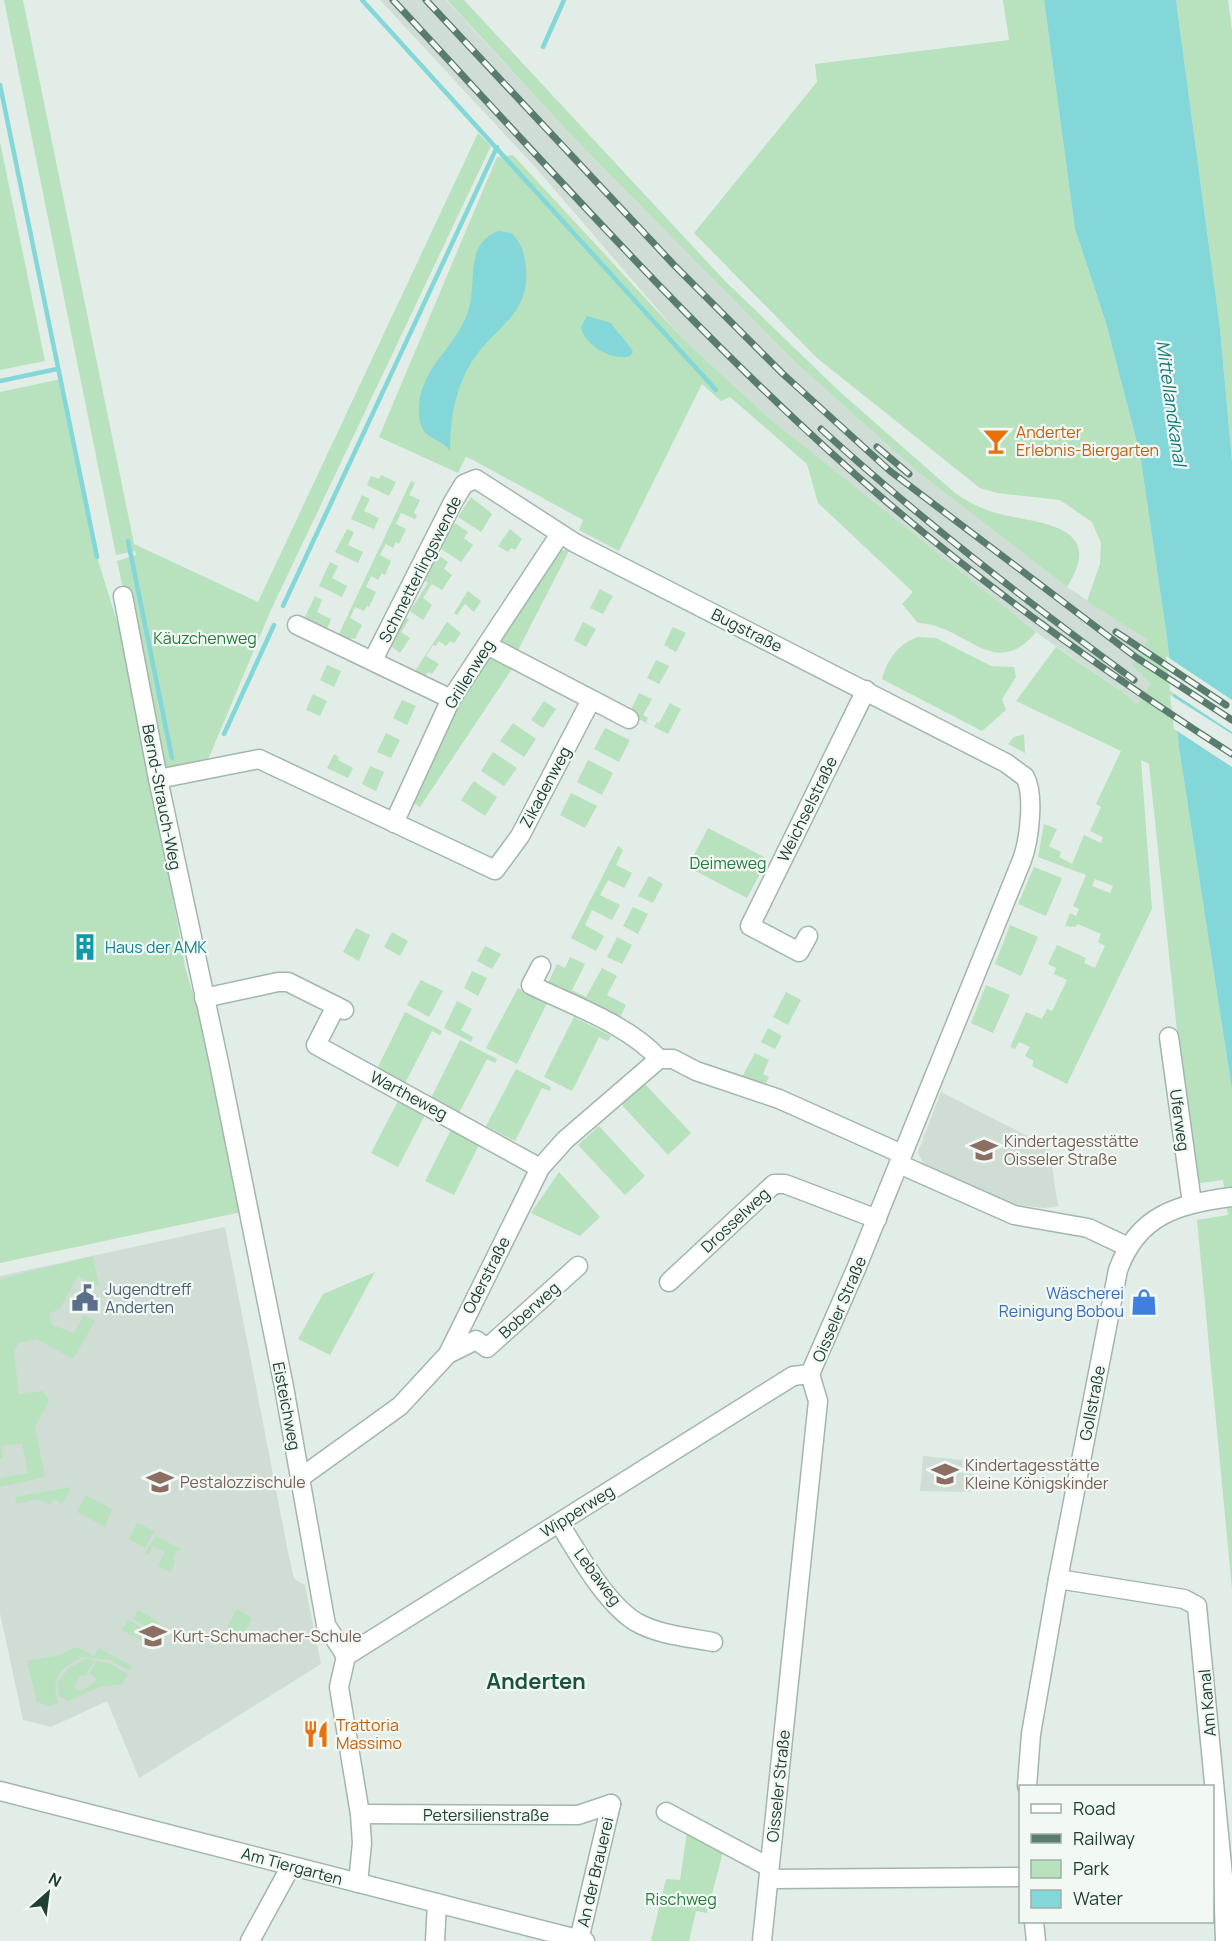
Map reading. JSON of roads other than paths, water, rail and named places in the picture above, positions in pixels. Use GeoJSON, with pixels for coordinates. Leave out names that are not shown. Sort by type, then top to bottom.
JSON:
{"type":"FeatureCollection","features":[{"type":"Feature","properties":{"kind":"street","name":"Bugstraße"},"geometry":{"type":"LineString","coordinates":[[470,480],[476,479],[560,534],[1006,763],[1025,777]]}},
{"type":"Feature","properties":{"kind":"street","name":"Schmetterlingswende"},"geometry":{"type":"LineString","coordinates":[[373,660],[453,502],[464,484],[470,480]]}},
{"type":"Feature","properties":{"kind":"street","name":"Grillenweg"},"geometry":{"type":"LineString","coordinates":[[394,823],[452,699],[560,534]]}},
{"type":"Feature","properties":{"kind":"street","name":"Bernd-Strauch-Weg"},"geometry":{"type":"LineString","coordinates":[[123,596],[158,779],[204,998]]}},
{"type":"Feature","properties":{"kind":"street","name":"Schmetterlingswende"},"geometry":{"type":"LineString","coordinates":[[297,625],[452,699]]}},
{"type":"Feature","properties":{"kind":"street"},"geometry":{"type":"LineString","coordinates":[[487,645],[629,719]]}},
{"type":"Feature","properties":{"kind":"street","name":"Weichselstraße"},"geometry":{"type":"LineString","coordinates":[[808,936],[799,952],[750,926],[866,690]]}},
{"type":"Feature","properties":{"kind":"street","name":"Zikadenweg"},"geometry":{"type":"LineString","coordinates":[[394,823],[495,870],[520,836],[591,700]]}},
{"type":"Feature","properties":{"kind":"street"},"geometry":{"type":"LineString","coordinates":[[158,779],[259,759],[394,823]]}},
{"type":"Feature","properties":{"kind":"street","name":"Oisseler Straße"},"geometry":{"type":"LineString","coordinates":[[762,1941],[818,1401],[810,1374],[877,1219],[1024,855],[1029,813],[1025,777]]}},
{"type":"Feature","properties":{"kind":"street"},"geometry":{"type":"LineString","coordinates":[[541,966],[531,985],[631,1035],[647,1046],[659,1059],[673,1059],[696,1071],[779,1099],[1014,1215],[1088,1228],[1128,1246]]}},
{"type":"Feature","properties":{"kind":"street","name":"Wartheweg"},"geometry":{"type":"LineString","coordinates":[[204,998],[278,982],[288,982],[340,1008],[316,1045],[540,1168]]}},
{"type":"Feature","properties":{"kind":"street","name":"Eisteichweg"},"geometry":{"type":"LineString","coordinates":[[204,998],[228,1107],[326,1625],[346,1656]]}},
{"type":"Feature","properties":{"kind":"street","name":"Uferweg"},"geometry":{"type":"LineString","coordinates":[[1168,1037],[1192,1203]]}},
{"type":"Feature","properties":{"kind":"street","name":"Oderstraße"},"geometry":{"type":"LineString","coordinates":[[300,1478],[400,1406],[448,1354],[540,1168],[565,1140],[659,1059]]}},
{"type":"Feature","properties":{"kind":"street","name":"Drosselweg"},"geometry":{"type":"LineString","coordinates":[[669,1282],[774,1184],[785,1184],[877,1219]]}},
{"type":"Feature","properties":{"kind":"street","name":"Gollstraße"},"geometry":{"type":"LineString","coordinates":[[1027,1785],[1031,1734],[1058,1579],[1116,1279],[1128,1246],[1155,1219],[1177,1207],[1229,1197]]}},
{"type":"Feature","properties":{"kind":"street","name":"Boberweg"},"geometry":{"type":"LineString","coordinates":[[448,1354],[476,1340],[487,1348],[578,1266]]}},
{"type":"Feature","properties":{"kind":"street","name":"Wipperweg"},"geometry":{"type":"LineString","coordinates":[[346,1656],[793,1376],[810,1374]]}},
{"type":"Feature","properties":{"kind":"street","name":"Lebaweg"},"geometry":{"type":"LineString","coordinates":[[558,1523],[612,1601],[635,1621],[660,1632],[713,1642]]}},
{"type":"Feature","properties":{"kind":"street","name":"Am Kanal"},"geometry":{"type":"LineString","coordinates":[[1058,1579],[1184,1599],[1197,1606],[1211,1785]]}},
{"type":"Feature","properties":{"kind":"street"},"geometry":{"type":"LineString","coordinates":[[346,1656],[339,1687],[360,1814],[362,1843],[358,1883]]}},
{"type":"Feature","properties":{"kind":"street","name":"Am Tiergarten"},"geometry":{"type":"LineString","coordinates":[[0,1791],[437,1903],[559,1938],[582,1940]]}},
{"type":"Feature","properties":{"kind":"street","name":"Petersilienstraße"},"geometry":{"type":"LineString","coordinates":[[360,1814],[578,1815],[611,1803]]}},
{"type":"Feature","properties":{"kind":"street","name":"An der Brauerei"},"geometry":{"type":"LineString","coordinates":[[582,1940],[611,1803]]}},
{"type":"Feature","properties":{"kind":"street"},"geometry":{"type":"LineString","coordinates":[[666,1812],[769,1873],[1019,1877]]}},
{"type":"Feature","properties":{"kind":"street","name":"Am Kanal"},"geometry":{"type":"LineString","coordinates":[[1214,1825],[1225,1941]]}},
{"type":"Feature","properties":{"kind":"street"},"geometry":{"type":"LineString","coordinates":[[250,1941],[291,1866]]}},
{"type":"Feature","properties":{"kind":"street"},"geometry":{"type":"LineString","coordinates":[[435,1941],[437,1903]]}},
{"type":"Feature","properties":{"kind":"street"},"geometry":{"type":"LineString","coordinates":[[1034,1923],[1036,1941]]}},
{"type":"Feature","properties":{"kind":"water","name":"Mittellandkanal"},"geometry":{"type":"Polygon","coordinates":[[[1044,0],[1176,0],[1220,328],[1232,461],[1232,1090],[1179,748],[1167,638],[1140,454],[1106,323],[1075,229],[1044,0]]]}},
{"type":"Feature","properties":{"kind":"water"},"geometry":{"type":"Polygon","coordinates":[[[498,231],[511,233],[522,249],[526,280],[523,296],[508,321],[475,357],[466,372],[453,412],[450,451],[427,434],[420,424],[420,400],[423,386],[429,373],[462,326],[468,312],[474,266],[480,245],[487,237],[498,231]]]}},
{"type":"Feature","properties":{"kind":"water"},"geometry":{"type":"Polygon","coordinates":[[[587,316],[611,323],[633,352],[630,356],[616,357],[593,346],[583,334],[581,327],[587,316]]]}},
{"type":"Feature","properties":{"kind":"waterway"},"geometry":{"type":"LineString","coordinates":[[362,0],[716,390]]}},
{"type":"Feature","properties":{"kind":"waterway"},"geometry":{"type":"LineString","coordinates":[[543,47],[564,0]]}},
{"type":"Feature","properties":{"kind":"waterway"},"geometry":{"type":"LineString","coordinates":[[0,85],[97,557]]}},
{"type":"Feature","properties":{"kind":"waterway"},"geometry":{"type":"LineString","coordinates":[[283,606],[497,147]]}},
{"type":"Feature","properties":{"kind":"waterway"},"geometry":{"type":"LineString","coordinates":[[0,381],[57,369]]}},
{"type":"Feature","properties":{"kind":"waterway"},"geometry":{"type":"LineString","coordinates":[[128,541],[172,758]]}},
{"type":"Feature","properties":{"kind":"waterway"},"geometry":{"type":"LineString","coordinates":[[224,734],[274,625]]}},
{"type":"Feature","properties":{"kind":"railway"},"geometry":{"type":"LineString","coordinates":[[393,0],[633,259],[822,445],[929,537],[1013,603],[1099,665],[1232,754]]}},
{"type":"Feature","properties":{"kind":"railway"},"geometry":{"type":"LineString","coordinates":[[426,0],[674,265],[783,374],[890,471],[1137,658],[1232,720]]}},
{"type":"Feature","properties":{"kind":"railway"},"geometry":{"type":"LineString","coordinates":[[821,429],[896,495],[974,558],[1134,680]]}},
{"type":"Feature","properties":{"kind":"railway"},"geometry":{"type":"LineString","coordinates":[[877,447],[909,474]]}},
{"type":"Feature","properties":{"kind":"railway"},"geometry":{"type":"LineString","coordinates":[[1116,632],[1226,705]]}},
{"type":"Feature","properties":{"kind":"place","name":"Anderter Erlebnis-Biergarten"},"geometry":{"type":"Point","coordinates":[996,441]}},
{"type":"Feature","properties":{"kind":"place","name":"Haus der AMK"},"geometry":{"type":"Point","coordinates":[85,947]}},
{"type":"Feature","properties":{"kind":"place","name":"Kindertagesstätte Oisseler Straße"},"geometry":{"type":"Point","coordinates":[984,1150]}},
{"type":"Feature","properties":{"kind":"place","name":"Jugendtreff Anderten"},"geometry":{"type":"Point","coordinates":[85,1298]}},
{"type":"Feature","properties":{"kind":"place","name":"Wäscherei Reinigung Bobou"},"geometry":{"type":"Point","coordinates":[1144,1302]}},
{"type":"Feature","properties":{"kind":"place","name":"Kindertagesstätte Kleine Königskinder"},"geometry":{"type":"Point","coordinates":[945,1474]}},
{"type":"Feature","properties":{"kind":"place","name":"Pestalozzischule"},"geometry":{"type":"Point","coordinates":[160,1482]}},
{"type":"Feature","properties":{"kind":"place","name":"Kurt-Schumacher-Schule"},"geometry":{"type":"Point","coordinates":[153,1636]}},
{"type":"Feature","properties":{"kind":"place","name":"Trattoria Massimo"},"geometry":{"type":"Point","coordinates":[316,1734]}},
{"type":"Feature","properties":{"kind":"district","name":"Anderten"},"geometry":{"type":"Point","coordinates":[536,1681]}},
{"type":"Feature","properties":{"kind":"park label","name":"Käuzchenweg"},"geometry":{"type":"Point","coordinates":[205,638]}},
{"type":"Feature","properties":{"kind":"park label","name":"Deimeweg"},"geometry":{"type":"Point","coordinates":[728,863]}},
{"type":"Feature","properties":{"kind":"park label","name":"Rischweg"},"geometry":{"type":"Point","coordinates":[681,1899]}}]}
